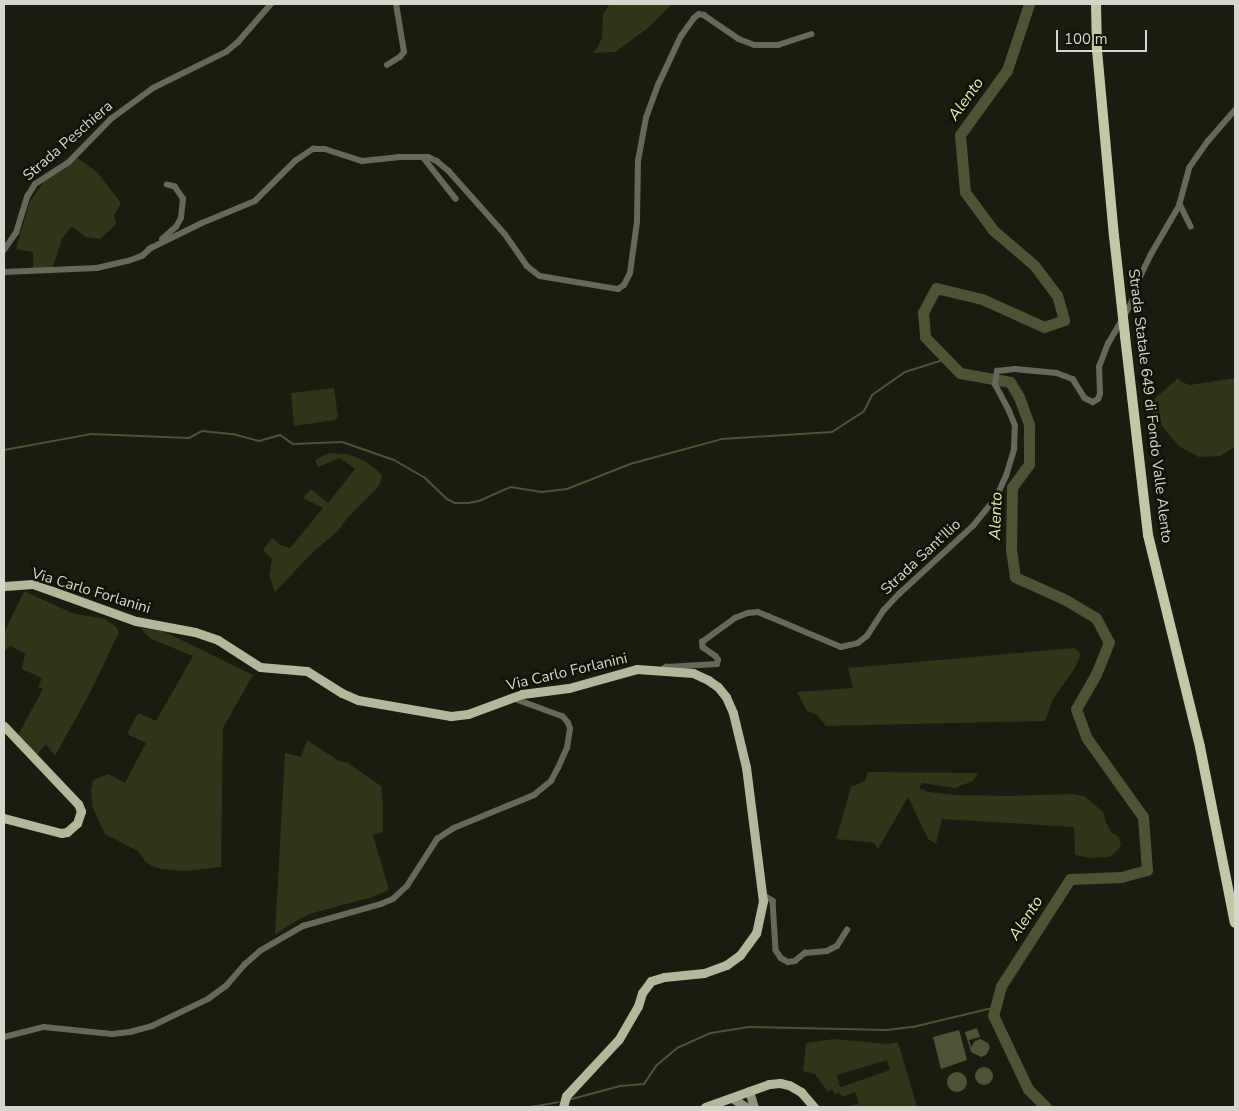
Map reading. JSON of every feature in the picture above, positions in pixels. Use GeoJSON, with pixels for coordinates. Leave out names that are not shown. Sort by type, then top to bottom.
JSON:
{"type":"FeatureCollection","features":[{"type":"Feature","properties":{"kind":"highway","name":"Strada Statale 649 di Fondo Valle Alento"},"geometry":{"type":"LineString","coordinates":[[1096,4],[1097,50],[1114,236],[1148,535],[1200,747],[1235,923]]}},
{"type":"Feature","properties":{"kind":"main road","name":"Via Carlo Forlanini"},"geometry":{"type":"LineString","coordinates":[[4,586],[33,584],[136,621],[195,632],[218,640],[260,667],[307,671],[342,693],[358,700],[451,716],[468,714],[522,694],[569,688],[637,669],[689,672],[708,680],[722,692],[730,705],[746,767],[762,894],[760,921],[756,933],[751,943],[740,955],[726,965],[704,973],[664,977],[651,981],[642,993],[638,1006],[618,1040],[566,1096],[562,1107]]}},
{"type":"Feature","properties":{"kind":"main road"},"geometry":{"type":"LineString","coordinates":[[4,726],[78,804],[81,811],[77,823],[67,832],[61,833],[4,818]]}},
{"type":"Feature","properties":{"kind":"main road"},"geometry":{"type":"LineString","coordinates":[[705,1107],[769,1084],[789,1085],[801,1092],[814,1107]]}},
{"type":"Feature","properties":{"kind":"main road"},"geometry":{"type":"LineString","coordinates":[[749,1092],[754,1107]]}},
{"type":"Feature","properties":{"kind":"main road"},"geometry":{"type":"LineString","coordinates":[[732,1098],[746,1107]]}},
{"type":"Feature","properties":{"kind":"street","name":"Strada Peschiera"},"geometry":{"type":"LineString","coordinates":[[4,250],[16,233],[27,197],[35,184],[68,162],[110,119],[153,88],[226,52],[238,42],[271,4]]}},
{"type":"Feature","properties":{"kind":"street"},"geometry":{"type":"LineString","coordinates":[[387,65],[400,57],[404,52],[396,4]]}},
{"type":"Feature","properties":{"kind":"street"},"geometry":{"type":"LineString","coordinates":[[149,250],[202,223],[255,201],[294,161],[313,149],[325,149],[362,161],[423,157],[437,161],[449,172],[505,234],[528,266],[540,276],[618,289],[624,285],[630,273],[637,222],[638,160],[646,118],[659,83],[681,36],[694,18],[699,14],[704,15],[739,39],[755,45],[778,45],[811,34]]}},
{"type":"Feature","properties":{"kind":"street"},"geometry":{"type":"LineString","coordinates":[[1191,227],[1180,204],[1184,183],[1195,157],[1235,110]]}},
{"type":"Feature","properties":{"kind":"street"},"geometry":{"type":"LineString","coordinates":[[423,157],[456,199]]}},
{"type":"Feature","properties":{"kind":"street"},"geometry":{"type":"LineString","coordinates":[[4,272],[97,268],[142,256],[176,227],[181,218],[183,199],[175,187],[167,185]]}},
{"type":"Feature","properties":{"kind":"street","name":"Strada Sant'Ilio"},"geometry":{"type":"LineString","coordinates":[[661,670],[666,667],[717,664],[718,660],[716,657],[703,648],[702,642],[735,618],[748,613],[758,612],[840,647],[858,643],[899,594],[973,526],[997,496],[1006,476],[1014,449],[1015,426],[1010,411],[994,385],[997,371],[1015,369],[1057,373],[1073,379],[1085,398],[1093,402],[1100,394],[1099,367],[1108,344],[1131,304],[1142,272],[1180,204]]}},
{"type":"Feature","properties":{"kind":"street"},"geometry":{"type":"LineString","coordinates":[[4,1037],[44,1026],[112,1034],[130,1032],[152,1026],[208,999],[226,986],[244,964],[260,951],[303,926],[393,899],[406,886],[437,839],[454,828],[534,795],[551,781],[567,748],[570,729],[568,723],[563,717],[511,698]]}},
{"type":"Feature","properties":{"kind":"street"},"geometry":{"type":"LineString","coordinates":[[762,894],[773,901],[776,950],[788,962],[795,960],[804,953],[827,951],[837,946],[846,930]]}},
{"type":"Feature","properties":{"kind":"shaded area"},"geometry":{"type":"Polygon","coordinates":[[[610,4],[672,4],[648,28],[615,52],[592,53],[602,38],[603,14],[610,4]]]}},
{"type":"Feature","properties":{"kind":"shaded area"},"geometry":{"type":"Polygon","coordinates":[[[77,158],[96,171],[121,203],[114,215],[116,224],[100,239],[86,237],[73,227],[70,228],[62,239],[52,269],[33,270],[33,252],[16,249],[29,203],[44,181],[77,158]]]}},
{"type":"Feature","properties":{"kind":"shaded area"},"geometry":{"type":"Polygon","coordinates":[[[1178,378],[1181,382],[1190,385],[1235,378],[1235,447],[1220,456],[1199,457],[1180,447],[1170,436],[1153,414],[1152,401],[1178,378]]]}},
{"type":"Feature","properties":{"kind":"shaded area"},"geometry":{"type":"Polygon","coordinates":[[[334,388],[338,416],[335,420],[294,426],[291,393],[334,388]]]}},
{"type":"Feature","properties":{"kind":"shaded area"},"geometry":{"type":"Polygon","coordinates":[[[329,453],[348,454],[365,461],[380,473],[382,476],[381,481],[377,488],[347,518],[338,531],[314,551],[275,592],[269,576],[272,559],[263,550],[272,538],[280,545],[290,548],[323,508],[303,498],[311,489],[328,503],[355,469],[340,458],[318,467],[315,460],[329,453]]]}},
{"type":"Feature","properties":{"kind":"shaded area"},"geometry":{"type":"Polygon","coordinates":[[[24,591],[72,613],[105,619],[116,627],[119,632],[91,691],[55,756],[46,744],[35,757],[17,737],[43,689],[38,687],[42,678],[22,669],[25,653],[10,646],[4,652],[4,633],[24,591]]]}},
{"type":"Feature","properties":{"kind":"shaded area"},"geometry":{"type":"Polygon","coordinates":[[[140,628],[163,631],[253,675],[223,728],[221,867],[185,871],[152,866],[145,861],[138,851],[105,834],[93,809],[91,790],[93,780],[108,774],[125,783],[146,743],[127,734],[138,713],[156,721],[193,656],[151,639],[140,628]]]}},
{"type":"Feature","properties":{"kind":"shaded area"},"geometry":{"type":"Polygon","coordinates":[[[1075,648],[1081,654],[1075,668],[1053,699],[1045,721],[826,726],[817,715],[807,711],[797,692],[853,688],[848,668],[1075,648]]]}},
{"type":"Feature","properties":{"kind":"shaded area"},"geometry":{"type":"Polygon","coordinates":[[[307,740],[339,761],[348,763],[381,786],[383,832],[373,835],[389,890],[372,897],[309,914],[275,935],[285,753],[301,757],[307,740]]]}},
{"type":"Feature","properties":{"kind":"shaded area"},"geometry":{"type":"Polygon","coordinates":[[[868,772],[978,773],[973,781],[955,788],[922,783],[919,788],[929,792],[956,795],[1071,794],[1084,796],[1103,812],[1111,832],[1119,837],[1121,845],[1109,857],[1090,858],[1075,855],[1074,827],[942,819],[936,844],[928,839],[908,797],[878,849],[874,843],[836,839],[851,787],[865,781],[868,772]]]}},
{"type":"Feature","properties":{"kind":"shaded area"},"geometry":{"type":"Polygon","coordinates":[[[977,1028],[980,1037],[969,1040],[971,1047],[975,1041],[980,1039],[988,1043],[990,1048],[986,1055],[981,1057],[971,1052],[965,1032],[977,1028]]]}},
{"type":"Feature","properties":{"kind":"shaded area"},"geometry":{"type":"Polygon","coordinates":[[[959,1030],[967,1060],[941,1069],[933,1037],[959,1030]]]}},
{"type":"Feature","properties":{"kind":"shaded area"},"geometry":{"type":"Polygon","coordinates":[[[834,1039],[887,1044],[898,1042],[917,1107],[849,1107],[859,1103],[855,1092],[842,1097],[839,1092],[835,1094],[832,1089],[828,1092],[815,1074],[803,1071],[806,1043],[834,1039]],[[887,1060],[837,1075],[839,1083],[834,1087],[839,1084],[841,1087],[890,1070],[887,1060]]]}},
{"type":"Feature","properties":{"kind":"shaded area"},"geometry":{"type":"Polygon","coordinates":[[[984,1067],[992,1072],[993,1076],[988,1084],[984,1085],[976,1080],[975,1076],[980,1068],[984,1067]]]}},
{"type":"Feature","properties":{"kind":"shaded area"},"geometry":{"type":"Polygon","coordinates":[[[957,1072],[964,1075],[967,1082],[964,1089],[957,1092],[950,1089],[947,1082],[950,1075],[957,1072]]]}},
{"type":"Feature","properties":{"kind":"waterway","name":"Alento"},"geometry":{"type":"LineString","coordinates":[[1029,4],[1007,70],[960,135],[965,192],[993,230],[1034,265],[1057,295],[1064,320],[1044,327],[982,299],[936,288],[923,312],[925,337],[960,373],[1010,382],[1019,397],[1029,425],[1029,464],[1012,487],[1011,549],[1015,577],[1066,600],[1096,618],[1109,642],[1096,674],[1076,709],[1086,737],[1143,817],[1147,870],[1121,877],[1070,879],[1001,986],[993,1015],[1028,1089],[1046,1107]]}},
{"type":"Feature","properties":{"kind":"waterway"},"geometry":{"type":"LineString","coordinates":[[4,450],[91,434],[189,438],[202,431],[233,434],[259,441],[280,435],[293,444],[342,442],[394,460],[424,477],[447,499],[455,503],[468,503],[479,501],[510,487],[542,492],[567,489],[630,464],[722,439],[832,432],[864,411],[872,395],[905,372],[946,359]]}},
{"type":"Feature","properties":{"kind":"waterway"},"geometry":{"type":"LineString","coordinates":[[568,1100],[620,1086],[644,1084],[657,1065],[677,1048],[711,1033],[749,1027],[887,1030],[913,1027],[996,1007]]}},
{"type":"Feature","properties":{"kind":"waterway"},"geometry":{"type":"LineString","coordinates":[[502,1107],[531,1107],[559,1102]]}}]}
